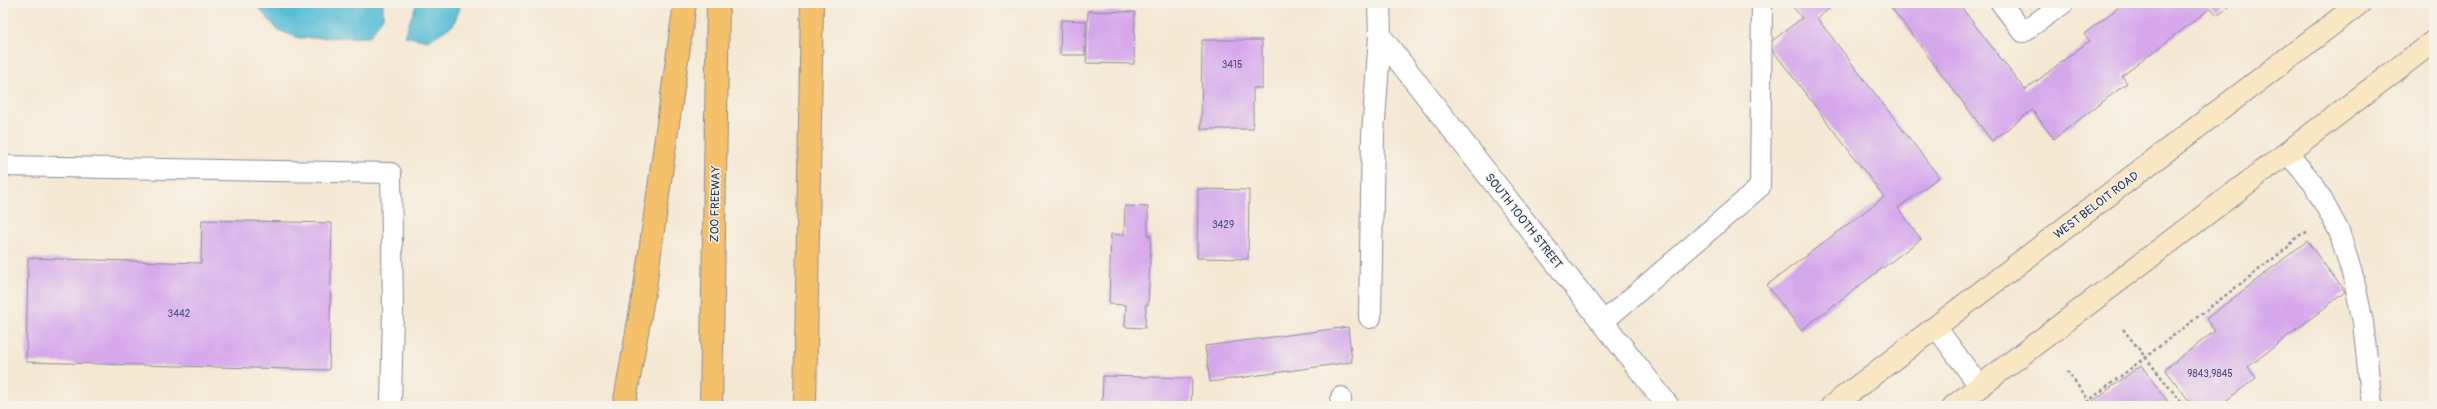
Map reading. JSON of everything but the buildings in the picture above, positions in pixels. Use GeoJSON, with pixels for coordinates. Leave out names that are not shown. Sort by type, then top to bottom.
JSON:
{"type":"FeatureCollection","features":[{"type":"Feature","properties":{"kind":"highway"},"geometry":{"type":"LineString","coordinates":[[624,406],[645,287],[685,3]]}},
{"type":"Feature","properties":{"kind":"highway","name":"ZOO FREEWAY"},"geometry":{"type":"LineString","coordinates":[[711,406],[718,3]]}},
{"type":"Feature","properties":{"kind":"highway"},"geometry":{"type":"LineString","coordinates":[[805,406],[812,3]]}},
{"type":"Feature","properties":{"kind":"main road","name":"WEST BELOIT ROAD"},"geometry":{"type":"LineString","coordinates":[[1832,406],[2354,5]]}},
{"type":"Feature","properties":{"kind":"main road"},"geometry":{"type":"LineString","coordinates":[[1954,406],[2434,41]]}},
{"type":"Feature","properties":{"kind":"street"},"geometry":{"type":"LineString","coordinates":[[1370,316],[1374,134],[1380,36],[1379,3]]}},
{"type":"Feature","properties":{"kind":"street","name":"SOUTH 100TH STREET"},"geometry":{"type":"LineString","coordinates":[[1380,36],[1668,406]]}},
{"type":"Feature","properties":{"kind":"lane"},"geometry":{"type":"LineString","coordinates":[[1603,322],[1760,186],[1762,3]]}},
{"type":"Feature","properties":{"kind":"lane"},"geometry":{"type":"LineString","coordinates":[[2001,3],[2023,32],[2064,3]]}},
{"type":"Feature","properties":{"kind":"lane"},"geometry":{"type":"LineString","coordinates":[[2287,153],[2313,183],[2339,231],[2354,280],[2363,322],[2372,406]]}},
{"type":"Feature","properties":{"kind":"lane"},"geometry":{"type":"LineString","coordinates":[[3,166],[391,173],[393,310],[391,406]]}},
{"type":"Feature","properties":{"kind":"lane"},"geometry":{"type":"LineString","coordinates":[[1936,327],[1980,387]]}},
{"type":"Feature","properties":{"kind":"path"},"geometry":{"type":"LineString","coordinates":[[2082,406],[2287,248],[2298,236],[2306,231],[2324,236],[2339,231]]}},
{"type":"Feature","properties":{"kind":"path"},"geometry":{"type":"LineString","coordinates":[[2122,329],[2184,406]]}},
{"type":"Feature","properties":{"kind":"path"},"geometry":{"type":"LineString","coordinates":[[2067,371],[2093,406]]}},
{"type":"Feature","properties":{"kind":"water"},"geometry":{"type":"Polygon","coordinates":[[[254,3],[383,3],[383,17],[369,37],[299,38],[278,30],[254,3]]]}},
{"type":"Feature","properties":{"kind":"water"},"geometry":{"type":"Polygon","coordinates":[[[417,3],[457,3],[460,8],[453,25],[428,41],[404,36],[417,3]]]}}]}
